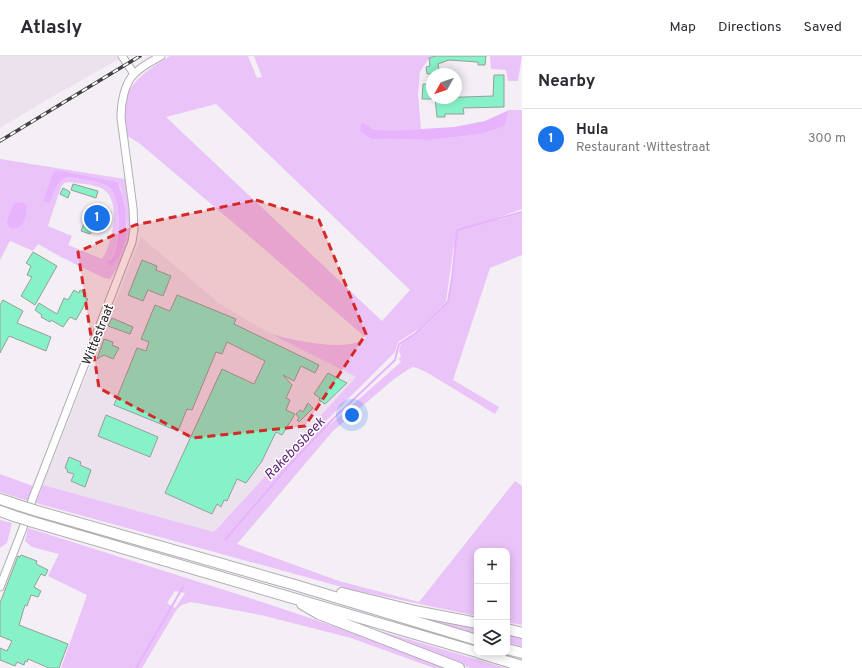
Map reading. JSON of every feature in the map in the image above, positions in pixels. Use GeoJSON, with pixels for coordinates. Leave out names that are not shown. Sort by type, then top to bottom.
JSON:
{"type":"FeatureCollection","features":[{"type":"Feature","properties":{"kind":"highway"},"geometry":{"type":"LineString","coordinates":[[0,499],[474,639]]}},
{"type":"Feature","properties":{"kind":"highway"},"geometry":{"type":"LineString","coordinates":[[0,511],[474,652]]}},
{"type":"Feature","properties":{"kind":"highway"},"geometry":{"type":"LineString","coordinates":[[295,585],[320,588],[415,611],[474,622]]}},
{"type":"Feature","properties":{"kind":"highway"},"geometry":{"type":"LineString","coordinates":[[288,596],[319,614],[459,668]]}},
{"type":"Feature","properties":{"kind":"highway"},"geometry":{"type":"LineString","coordinates":[[510,630],[522,633]]}},
{"type":"Feature","properties":{"kind":"highway"},"geometry":{"type":"LineString","coordinates":[[510,650],[522,653]]}},
{"type":"Feature","properties":{"kind":"highway"},"geometry":{"type":"LineString","coordinates":[[488,656],[522,666]]}},
{"type":"Feature","properties":{"kind":"street"},"geometry":{"type":"LineString","coordinates":[[122,56],[134,74],[161,56]]}},
{"type":"Feature","properties":{"kind":"street","name":"Wittestraat"},"geometry":{"type":"LineString","coordinates":[[0,587],[23,528],[32,500],[132,242],[134,229],[133,208],[121,118],[121,106],[122,97],[134,74]]}},
{"type":"Feature","properties":{"kind":"highlighted area"},"geometry":{"type":"Polygon","coordinates":[[[256,200],[319,220],[366,334],[305,426],[193,438],[99,388],[78,252],[135,225],[256,200]]]}},
{"type":"Feature","properties":{"kind":"shaded area"},"geometry":{"type":"Polygon","coordinates":[[[0,56],[117,56],[119,59],[0,128],[0,56]]]}},
{"type":"Feature","properties":{"kind":"shaded area"},"geometry":{"type":"Polygon","coordinates":[[[170,56],[248,56],[257,78],[262,77],[254,56],[435,56],[429,58],[420,72],[418,94],[421,129],[384,131],[370,127],[363,123],[372,139],[430,140],[482,134],[505,126],[509,110],[522,110],[522,209],[497,218],[498,220],[522,213],[522,255],[490,268],[453,380],[499,407],[495,414],[428,373],[413,367],[409,369],[394,379],[333,431],[237,544],[339,581],[419,602],[515,481],[522,486],[522,625],[510,623],[510,548],[474,548],[474,615],[353,590],[36,503],[43,485],[214,532],[356,377],[271,334],[301,341],[336,345],[355,343],[366,338],[139,143],[127,136],[124,108],[126,99],[134,83],[148,71],[170,56]],[[216,104],[166,117],[382,321],[410,290],[216,104]],[[454,244],[446,302],[420,328],[398,342],[395,352],[323,424],[327,427],[401,362],[399,359],[401,356],[399,351],[401,344],[422,329],[448,303],[454,268],[454,244]]]}},
{"type":"Feature","properties":{"kind":"shaded area"},"geometry":{"type":"Polygon","coordinates":[[[490,56],[522,56],[518,81],[508,81],[506,70],[491,69],[490,56]]]}},
{"type":"Feature","properties":{"kind":"shaded area"},"geometry":{"type":"Polygon","coordinates":[[[509,110],[505,126],[482,134],[430,140],[372,139],[360,131],[361,124],[363,123],[374,129],[390,131],[454,127],[485,121],[509,110]]]}},
{"type":"Feature","properties":{"kind":"shaded area"},"geometry":{"type":"Polygon","coordinates":[[[0,159],[125,179],[130,213],[130,233],[128,244],[123,256],[110,279],[104,278],[38,244],[33,251],[10,241],[0,260],[0,159]],[[59,170],[58,183],[62,178],[67,177],[83,179],[105,185],[113,192],[119,222],[117,244],[110,259],[106,262],[111,266],[127,226],[121,189],[118,182],[59,170]],[[71,182],[64,183],[61,187],[48,226],[72,236],[68,245],[102,259],[109,243],[114,222],[112,201],[108,193],[101,188],[71,182]]]}},
{"type":"Feature","properties":{"kind":"shaded area"},"geometry":{"type":"Polygon","coordinates":[[[59,170],[118,182],[124,203],[126,226],[123,248],[118,258],[111,266],[106,262],[111,259],[117,245],[119,223],[116,201],[113,193],[109,187],[100,183],[67,177],[58,184],[50,203],[43,201],[53,173],[59,170]]]}},
{"type":"Feature","properties":{"kind":"shaded area"},"geometry":{"type":"Polygon","coordinates":[[[22,202],[27,206],[24,221],[17,228],[11,228],[8,226],[7,222],[13,204],[22,202]]]}},
{"type":"Feature","properties":{"kind":"shaded area"},"geometry":{"type":"Polygon","coordinates":[[[141,237],[220,304],[271,334],[356,377],[214,532],[43,485],[141,237]]]}},
{"type":"Feature","properties":{"kind":"shaded area"},"geometry":{"type":"Polygon","coordinates":[[[0,474],[33,486],[28,501],[0,492],[0,474]]]}},
{"type":"Feature","properties":{"kind":"shaded area"},"geometry":{"type":"Polygon","coordinates":[[[0,520],[12,523],[7,543],[0,548],[0,520]]]}},
{"type":"Feature","properties":{"kind":"shaded area"},"geometry":{"type":"Polygon","coordinates":[[[28,528],[262,602],[366,637],[448,668],[434,668],[351,638],[261,615],[191,602],[182,605],[177,609],[142,668],[61,668],[87,595],[48,576],[59,554],[32,547],[25,541],[28,528]],[[175,591],[167,603],[175,608],[185,593],[175,591]]]}},
{"type":"Feature","properties":{"kind":"shaded area"},"geometry":{"type":"Polygon","coordinates":[[[395,610],[474,626],[474,633],[395,610]]]}},
{"type":"Feature","properties":{"kind":"shaded area"},"geometry":{"type":"Polygon","coordinates":[[[360,625],[506,668],[470,668],[360,625]]]}},
{"type":"Feature","properties":{"kind":"shaded area"},"geometry":{"type":"Polygon","coordinates":[[[510,634],[522,637],[522,647],[510,643],[510,634]]]}},
{"type":"Feature","properties":{"kind":"building"},"geometry":{"type":"Polygon","coordinates":[[[436,56],[486,56],[485,65],[478,65],[478,62],[449,60],[438,64],[439,68],[426,68],[430,66],[429,58],[436,56]]]}},
{"type":"Feature","properties":{"kind":"building"},"geometry":{"type":"Polygon","coordinates":[[[494,75],[504,75],[504,107],[463,108],[464,114],[445,114],[445,117],[437,117],[436,104],[462,104],[462,97],[493,96],[494,75]]]}},
{"type":"Feature","properties":{"kind":"building"},"geometry":{"type":"Polygon","coordinates":[[[423,84],[426,84],[426,99],[422,99],[423,84]]]}},
{"type":"Feature","properties":{"kind":"building"},"geometry":{"type":"Polygon","coordinates":[[[73,184],[98,191],[96,198],[71,190],[73,184]]]}},
{"type":"Feature","properties":{"kind":"building"},"geometry":{"type":"Polygon","coordinates":[[[63,188],[70,192],[68,198],[60,194],[63,188]]]}},
{"type":"Feature","properties":{"kind":"building"},"geometry":{"type":"Polygon","coordinates":[[[91,205],[111,212],[106,226],[102,224],[99,232],[92,230],[90,234],[81,231],[91,205]]]}},
{"type":"Feature","properties":{"kind":"building"},"geometry":{"type":"Polygon","coordinates":[[[33,252],[57,266],[35,305],[21,296],[32,277],[27,275],[31,266],[26,263],[33,252]]]}},
{"type":"Feature","properties":{"kind":"building"},"geometry":{"type":"Polygon","coordinates":[[[142,260],[157,266],[156,270],[171,276],[163,296],[148,290],[143,301],[128,295],[142,260]]]}},
{"type":"Feature","properties":{"kind":"building"},"geometry":{"type":"Polygon","coordinates":[[[74,290],[79,293],[80,290],[86,293],[84,297],[88,299],[76,320],[70,317],[63,327],[51,320],[50,322],[41,317],[42,315],[35,310],[39,303],[57,314],[64,298],[68,300],[74,290]]]}},
{"type":"Feature","properties":{"kind":"building"},"geometry":{"type":"Polygon","coordinates":[[[177,295],[236,319],[234,324],[319,365],[315,373],[301,366],[294,381],[283,375],[292,385],[286,398],[290,400],[286,410],[295,414],[282,435],[276,432],[262,461],[246,483],[237,479],[227,501],[224,500],[221,507],[217,504],[212,514],[165,493],[222,369],[254,384],[265,361],[227,342],[222,354],[216,352],[192,410],[187,409],[178,431],[114,405],[137,348],[146,351],[149,342],[141,339],[155,305],[170,311],[177,295]]]}},
{"type":"Feature","properties":{"kind":"building"},"geometry":{"type":"Polygon","coordinates":[[[3,300],[23,311],[17,323],[51,337],[46,351],[9,336],[0,353],[0,305],[3,300]]]}},
{"type":"Feature","properties":{"kind":"building"},"geometry":{"type":"Polygon","coordinates":[[[112,318],[133,327],[130,334],[108,326],[112,318]]]}},
{"type":"Feature","properties":{"kind":"building"},"geometry":{"type":"Polygon","coordinates":[[[104,339],[113,342],[112,345],[119,348],[113,359],[104,355],[97,359],[104,339]]]}},
{"type":"Feature","properties":{"kind":"building"},"geometry":{"type":"Polygon","coordinates":[[[328,373],[347,383],[325,404],[314,394],[328,373]]]}},
{"type":"Feature","properties":{"kind":"building"},"geometry":{"type":"Polygon","coordinates":[[[308,403],[313,408],[299,422],[297,420],[299,418],[296,414],[300,410],[303,412],[308,403]]]}},
{"type":"Feature","properties":{"kind":"building"},"geometry":{"type":"Polygon","coordinates":[[[106,415],[158,437],[150,457],[98,436],[106,415]]]}},
{"type":"Feature","properties":{"kind":"building"},"geometry":{"type":"Polygon","coordinates":[[[69,457],[81,462],[80,465],[91,470],[85,487],[71,481],[74,474],[67,472],[68,470],[65,468],[69,457]]]}},
{"type":"Feature","properties":{"kind":"building"},"geometry":{"type":"Polygon","coordinates":[[[21,555],[37,561],[36,564],[48,570],[45,576],[41,574],[34,587],[41,591],[38,597],[31,595],[27,606],[25,605],[19,625],[68,644],[59,668],[49,668],[28,659],[27,662],[25,661],[24,665],[17,662],[15,666],[0,660],[0,648],[7,651],[12,641],[0,636],[0,603],[18,556],[20,557],[21,555]]]}},
{"type":"Feature","properties":{"kind":"waterway","name":"Rakebosbeek"},"geometry":{"type":"LineString","coordinates":[[225,540],[291,463],[333,419],[395,360],[399,344],[416,333],[448,302],[457,230],[522,212]]}},
{"type":"Feature","properties":{"kind":"waterway","name":"Rakebosbeek"},"geometry":{"type":"LineString","coordinates":[[136,668],[183,587]]}},
{"type":"Feature","properties":{"kind":"railway"},"geometry":{"type":"LineString","coordinates":[[0,141],[140,56]]}},
{"type":"Feature","properties":{"kind":"place","name":"Hula"},"geometry":{"type":"Point","coordinates":[97,218]}}]}
